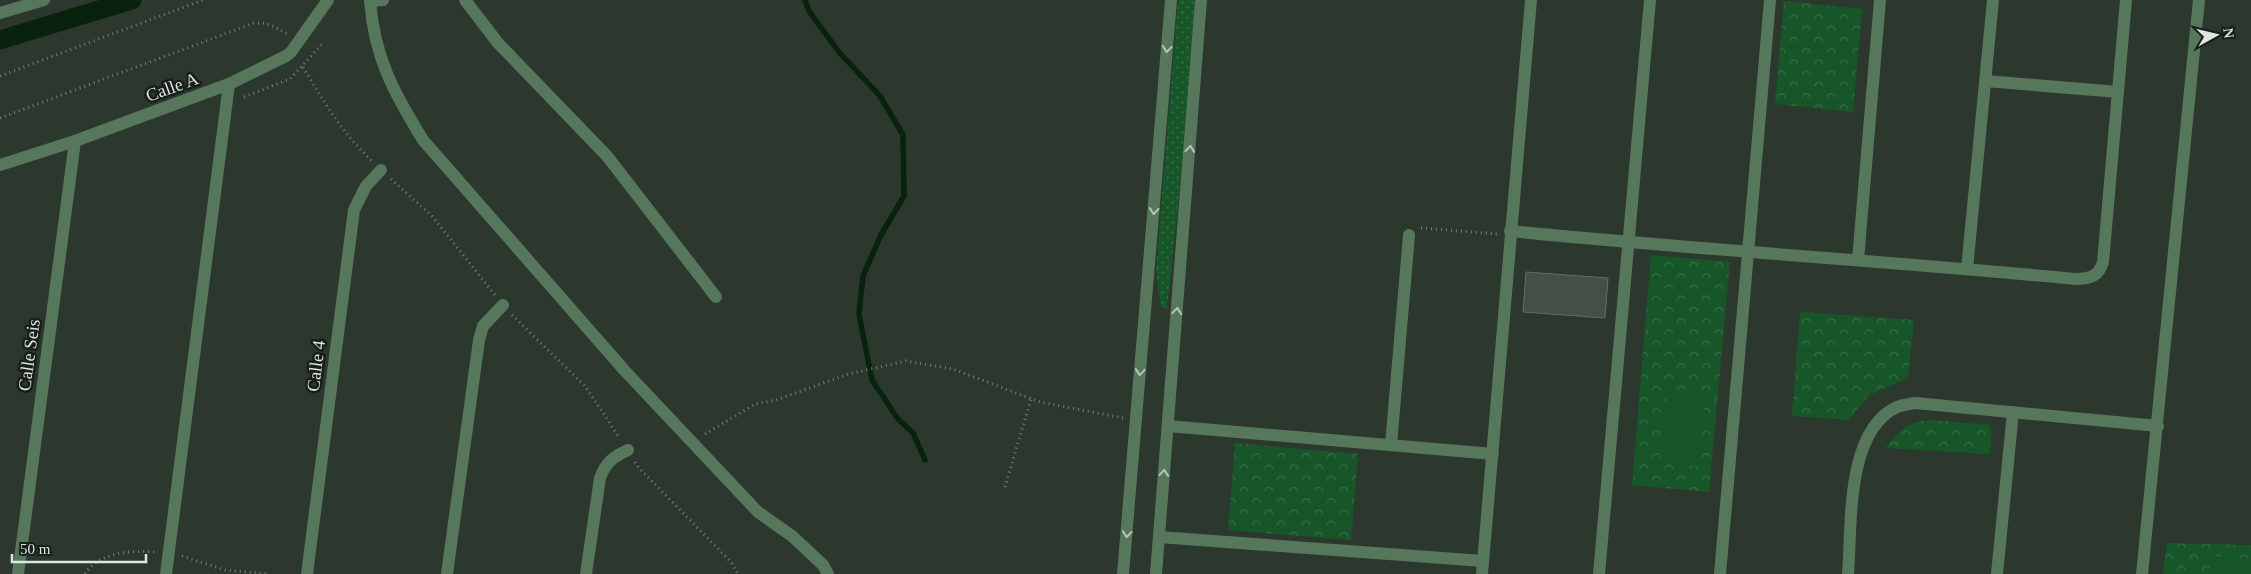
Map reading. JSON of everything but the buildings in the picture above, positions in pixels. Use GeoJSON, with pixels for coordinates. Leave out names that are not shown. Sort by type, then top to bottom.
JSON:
{"type":"FeatureCollection","features":[{"type":"Feature","properties":{"kind":"street"},"geometry":{"type":"LineString","coordinates":[[0,13],[44,0]]}},
{"type":"Feature","properties":{"kind":"street","name":"Calle A"},"geometry":{"type":"LineString","coordinates":[[0,165],[75,141],[229,84],[291,52],[328,0]]}},
{"type":"Feature","properties":{"kind":"street"},"geometry":{"type":"LineString","coordinates":[[383,0],[370,0],[371,24],[379,58],[402,107],[423,140],[625,371],[758,512],[792,536],[823,565],[828,574]]}},
{"type":"Feature","properties":{"kind":"street"},"geometry":{"type":"LineString","coordinates":[[465,0],[498,43],[607,156],[716,298]]}},
{"type":"Feature","properties":{"kind":"street"},"geometry":{"type":"LineString","coordinates":[[1123,574],[1172,0]]}},
{"type":"Feature","properties":{"kind":"street"},"geometry":{"type":"LineString","coordinates":[[1156,574],[1201,0]]}},
{"type":"Feature","properties":{"kind":"street"},"geometry":{"type":"LineString","coordinates":[[1159,537],[1483,568],[1531,0]]}},
{"type":"Feature","properties":{"kind":"street"},"geometry":{"type":"LineString","coordinates":[[1599,574],[1650,0]]}},
{"type":"Feature","properties":{"kind":"street"},"geometry":{"type":"LineString","coordinates":[[1720,574],[1770,0]]}},
{"type":"Feature","properties":{"kind":"street"},"geometry":{"type":"LineString","coordinates":[[1858,260],[1880,0]]}},
{"type":"Feature","properties":{"kind":"street"},"geometry":{"type":"LineString","coordinates":[[1967,269],[1992,0]]}},
{"type":"Feature","properties":{"kind":"street"},"geometry":{"type":"LineString","coordinates":[[1510,233],[2087,279],[2097,274],[2104,262],[2126,0]]}},
{"type":"Feature","properties":{"kind":"street"},"geometry":{"type":"LineString","coordinates":[[2142,574],[2199,0]]}},
{"type":"Feature","properties":{"kind":"street"},"geometry":{"type":"LineString","coordinates":[[1985,81],[2118,92]]}},
{"type":"Feature","properties":{"kind":"street"},"geometry":{"type":"LineString","coordinates":[[166,574],[229,84]]}},
{"type":"Feature","properties":{"kind":"street","name":"Calle Seis"},"geometry":{"type":"LineString","coordinates":[[18,574],[75,141]]}},
{"type":"Feature","properties":{"kind":"street","name":"Calle 4"},"geometry":{"type":"LineString","coordinates":[[307,574],[354,210],[366,186],[381,170]]}},
{"type":"Feature","properties":{"kind":"street"},"geometry":{"type":"LineString","coordinates":[[1391,445],[1415,231]]}},
{"type":"Feature","properties":{"kind":"street"},"geometry":{"type":"LineString","coordinates":[[447,574],[479,340],[483,326],[503,305]]}},
{"type":"Feature","properties":{"kind":"street"},"geometry":{"type":"LineString","coordinates":[[1848,574],[1854,481],[1865,444],[1879,420],[1896,407],[1915,402],[2158,426]]}},
{"type":"Feature","properties":{"kind":"street"},"geometry":{"type":"LineString","coordinates":[[1997,574],[2013,412]]}},
{"type":"Feature","properties":{"kind":"street"},"geometry":{"type":"LineString","coordinates":[[1168,426],[1493,454]]}},
{"type":"Feature","properties":{"kind":"street"},"geometry":{"type":"LineString","coordinates":[[586,574],[600,478],[605,466],[612,457],[628,450]]}},
{"type":"Feature","properties":{"kind":"path"},"geometry":{"type":"LineString","coordinates":[[0,76],[203,0]]}},
{"type":"Feature","properties":{"kind":"path"},"geometry":{"type":"LineString","coordinates":[[0,118],[254,23],[275,26],[284,32]]}},
{"type":"Feature","properties":{"kind":"path"},"geometry":{"type":"LineString","coordinates":[[244,97],[290,79],[324,42]]}},
{"type":"Feature","properties":{"kind":"path"},"geometry":{"type":"LineString","coordinates":[[302,67],[328,110],[359,149],[432,216],[503,305],[585,386],[640,468],[731,562],[738,574]]}},
{"type":"Feature","properties":{"kind":"path"},"geometry":{"type":"LineString","coordinates":[[1415,231],[1510,233]]}},
{"type":"Feature","properties":{"kind":"path"},"geometry":{"type":"LineString","coordinates":[[692,442],[755,404],[776,400],[849,374],[906,361],[953,369],[1031,399],[1136,421]]}},
{"type":"Feature","properties":{"kind":"path"},"geometry":{"type":"LineString","coordinates":[[1006,487],[1031,399]]}},
{"type":"Feature","properties":{"kind":"green space"},"geometry":{"type":"Polygon","coordinates":[[[1178,0],[1195,0],[1181,176],[1167,309],[1161,307],[1156,270],[1178,0]]]}},
{"type":"Feature","properties":{"kind":"green space"},"geometry":{"type":"Polygon","coordinates":[[[1784,1],[1862,9],[1853,112],[1775,104],[1784,1]]]}},
{"type":"Feature","properties":{"kind":"green space"},"geometry":{"type":"Polygon","coordinates":[[[1651,255],[1730,262],[1709,492],[1632,485],[1651,255]]]}},
{"type":"Feature","properties":{"kind":"green space"},"geometry":{"type":"Polygon","coordinates":[[[1800,312],[1914,320],[1908,378],[1869,395],[1849,420],[1792,416],[1800,312]]]}},
{"type":"Feature","properties":{"kind":"green space"},"geometry":{"type":"Polygon","coordinates":[[[1667,390],[1705,394],[1699,466],[1661,463],[1667,390]]]}},
{"type":"Feature","properties":{"kind":"green space"},"geometry":{"type":"Polygon","coordinates":[[[1930,420],[1989,425],[1991,430],[1990,454],[1886,448],[1904,428],[1930,420]]]}},
{"type":"Feature","properties":{"kind":"green space"},"geometry":{"type":"Polygon","coordinates":[[[1235,443],[1358,454],[1351,540],[1228,530],[1235,443]]]}},
{"type":"Feature","properties":{"kind":"green space"},"geometry":{"type":"Polygon","coordinates":[[[2167,543],[2251,545],[2251,574],[2163,574],[2167,543]]]}},
{"type":"Feature","properties":{"kind":"green space"},"geometry":{"type":"Polygon","coordinates":[[[2211,556],[2251,559],[2251,574],[2209,574],[2211,556]]]}},
{"type":"Feature","properties":{"kind":"waterway"},"geometry":{"type":"LineString","coordinates":[[0,40],[132,0]]}},
{"type":"Feature","properties":{"kind":"waterway"},"geometry":{"type":"LineString","coordinates":[[805,0],[809,11],[839,52],[880,96],[903,135],[904,196],[881,235],[863,276],[859,314],[872,380],[898,419],[913,433],[925,460]]}}]}
